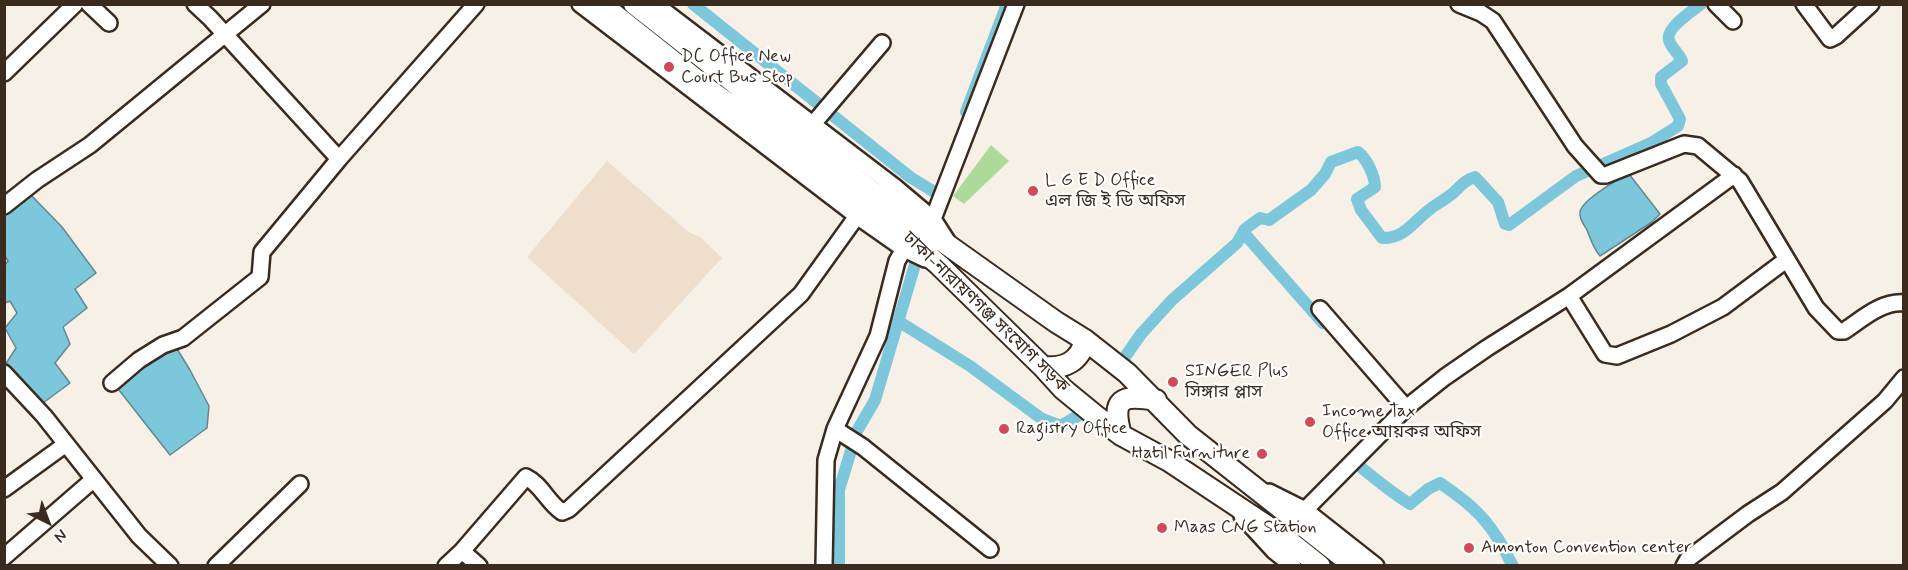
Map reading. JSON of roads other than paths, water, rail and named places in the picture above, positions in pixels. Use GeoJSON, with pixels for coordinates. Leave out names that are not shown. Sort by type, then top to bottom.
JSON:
{"type":"FeatureCollection","features":[{"type":"Feature","properties":{"kind":"main road","name":"ঢাকা-নারায়ণগঞ্জ সংযোগ সড়ক"},"geometry":{"type":"LineString","coordinates":[[601,4],[712,92],[907,237],[939,265],[1063,389],[1096,417],[1121,435],[1169,461],[1285,538],[1320,566]]}},
{"type":"Feature","properties":{"kind":"main road","name":"ঢাকা-নারায়ণগঞ্জ সংযোগ সড়ক"},"geometry":{"type":"LineString","coordinates":[[634,4],[864,185],[954,251],[1085,340],[1127,373],[1188,435],[1354,566]]}},
{"type":"Feature","properties":{"kind":"main road"},"geometry":{"type":"LineString","coordinates":[[1043,367],[1055,368],[1070,363],[1081,352],[1085,340]]}},
{"type":"Feature","properties":{"kind":"main road"},"geometry":{"type":"LineString","coordinates":[[1121,435],[1116,413],[1119,404],[1131,398],[1156,400]]}},
{"type":"Feature","properties":{"kind":"street"},"geometry":{"type":"LineString","coordinates":[[4,73],[75,4]]}},
{"type":"Feature","properties":{"kind":"street"},"geometry":{"type":"LineString","coordinates":[[89,4],[109,23]]}},
{"type":"Feature","properties":{"kind":"street"},"geometry":{"type":"LineString","coordinates":[[195,4],[339,159]]}},
{"type":"Feature","properties":{"kind":"street"},"geometry":{"type":"LineString","coordinates":[[4,206],[37,180],[90,145],[226,36],[262,4]]}},
{"type":"Feature","properties":{"kind":"street"},"geometry":{"type":"LineString","coordinates":[[112,383],[139,360],[162,345],[183,338],[260,277],[262,252],[339,159],[476,4]]}},
{"type":"Feature","properties":{"kind":"street"},"geometry":{"type":"LineString","coordinates":[[580,4],[857,216],[904,249],[939,265]]}},
{"type":"Feature","properties":{"kind":"street"},"geometry":{"type":"LineString","coordinates":[[655,4],[815,121],[895,187],[933,219],[954,251]]}},
{"type":"Feature","properties":{"kind":"street"},"geometry":{"type":"LineString","coordinates":[[933,219],[1017,4]]}},
{"type":"Feature","properties":{"kind":"street"},"geometry":{"type":"LineString","coordinates":[[1459,4],[1481,13],[1498,26],[1575,146],[1601,175],[1684,144],[1698,146],[1740,181],[1816,308],[1838,331],[1844,332],[1873,312],[1894,302],[1904,303]]}},
{"type":"Feature","properties":{"kind":"street"},"geometry":{"type":"LineString","coordinates":[[1716,4],[1733,21]]}},
{"type":"Feature","properties":{"kind":"street"},"geometry":{"type":"LineString","coordinates":[[1804,4],[1830,39],[1871,4]]}},
{"type":"Feature","properties":{"kind":"street"},"geometry":{"type":"LineString","coordinates":[[815,121],[882,43]]}},
{"type":"Feature","properties":{"kind":"street"},"geometry":{"type":"LineString","coordinates":[[1305,510],[1406,408],[1487,348],[1569,296],[1734,175]]}},
{"type":"Feature","properties":{"kind":"street"},"geometry":{"type":"LineString","coordinates":[[446,566],[462,551],[526,477],[532,480],[556,508],[562,512],[569,508],[801,294],[857,216]]}},
{"type":"Feature","properties":{"kind":"street"},"geometry":{"type":"LineString","coordinates":[[824,566],[826,460],[836,430],[878,336],[897,261],[904,249]]}},
{"type":"Feature","properties":{"kind":"street"},"geometry":{"type":"LineString","coordinates":[[1569,296],[1605,354],[1617,356],[1671,334],[1724,307],[1786,261]]}},
{"type":"Feature","properties":{"kind":"street"},"geometry":{"type":"LineString","coordinates":[[1320,309],[1406,408]]}},
{"type":"Feature","properties":{"kind":"street"},"geometry":{"type":"LineString","coordinates":[[4,373],[66,444],[139,536],[170,566]]}},
{"type":"Feature","properties":{"kind":"street"},"geometry":{"type":"LineString","coordinates":[[1684,566],[1688,559],[1748,514],[1782,492],[1885,401],[1904,378]]}},
{"type":"Feature","properties":{"kind":"street"},"geometry":{"type":"LineString","coordinates":[[836,430],[863,447],[990,549]]}},
{"type":"Feature","properties":{"kind":"street"},"geometry":{"type":"LineString","coordinates":[[4,489],[66,444]]}},
{"type":"Feature","properties":{"kind":"street"},"geometry":{"type":"LineString","coordinates":[[4,557],[94,479]]}},
{"type":"Feature","properties":{"kind":"street"},"geometry":{"type":"LineString","coordinates":[[1248,481],[1305,510],[1376,566]]}},
{"type":"Feature","properties":{"kind":"street"},"geometry":{"type":"LineString","coordinates":[[216,566],[300,484]]}},
{"type":"Feature","properties":{"kind":"street"},"geometry":{"type":"LineString","coordinates":[[1230,502],[1274,551],[1293,566]]}},
{"type":"Feature","properties":{"kind":"street"},"geometry":{"type":"LineString","coordinates":[[462,551],[479,566]]}},
{"type":"Feature","properties":{"kind":"water"},"geometry":{"type":"Polygon","coordinates":[[[1629,174],[1660,214],[1652,222],[1600,256],[1582,222],[1580,212],[1593,196],[1629,174]]]}},
{"type":"Feature","properties":{"kind":"water"},"geometry":{"type":"Polygon","coordinates":[[[29,193],[62,227],[96,273],[75,289],[87,308],[63,327],[70,344],[55,363],[70,383],[39,406],[5,371],[5,365],[16,348],[5,328],[17,313],[10,301],[5,303],[5,265],[8,261],[5,256],[5,209],[29,193]]]}},
{"type":"Feature","properties":{"kind":"water"},"geometry":{"type":"Polygon","coordinates":[[[174,344],[209,406],[207,428],[170,455],[115,385],[174,344]]]}},
{"type":"Feature","properties":{"kind":"waterway"},"geometry":{"type":"LineString","coordinates":[[693,4],[910,177],[936,193]]}},
{"type":"Feature","properties":{"kind":"waterway"},"geometry":{"type":"LineString","coordinates":[[966,112],[1007,4]]}},
{"type":"Feature","properties":{"kind":"waterway"},"geometry":{"type":"LineString","coordinates":[[1125,357],[1141,334],[1172,300],[1237,243],[1245,229],[1260,218],[1269,220],[1311,190],[1325,174],[1331,162],[1358,152],[1364,159],[1372,173],[1375,187],[1357,199],[1361,210],[1382,238],[1390,238],[1408,229],[1466,181],[1475,177],[1498,202],[1505,224],[1509,225],[1576,176],[1651,143],[1678,126],[1680,119],[1661,84],[1661,77],[1682,61],[1670,43],[1671,31],[1701,4]]}},
{"type":"Feature","properties":{"kind":"waterway"},"geometry":{"type":"LineString","coordinates":[[1243,232],[1323,323]]}},
{"type":"Feature","properties":{"kind":"waterway"},"geometry":{"type":"LineString","coordinates":[[839,566],[839,490],[857,431],[875,400],[916,261]]}},
{"type":"Feature","properties":{"kind":"waterway"},"geometry":{"type":"LineString","coordinates":[[898,321],[970,366],[1042,419],[1061,426],[1081,414]]}},
{"type":"Feature","properties":{"kind":"waterway"},"geometry":{"type":"LineString","coordinates":[[1354,456],[1351,459],[1410,504],[1428,489],[1440,483],[1478,513],[1501,543],[1513,566]]}},
{"type":"Feature","properties":{"kind":"place","name":"DC Office New Court Bus Stop"},"geometry":{"type":"Point","coordinates":[669,67]}},
{"type":"Feature","properties":{"kind":"place","name":"L G E D Office এল জি ই ডি অফিস"},"geometry":{"type":"Point","coordinates":[1033,191]}},
{"type":"Feature","properties":{"kind":"place","name":"SINGER Plus সিঙ্গার প্লাস"},"geometry":{"type":"Point","coordinates":[1173,382]}},
{"type":"Feature","properties":{"kind":"place","name":"Income Tax Office আয়কর অফিস"},"geometry":{"type":"Point","coordinates":[1310,422]}},
{"type":"Feature","properties":{"kind":"place","name":"Ragistry Office"},"geometry":{"type":"Point","coordinates":[1004,429]}},
{"type":"Feature","properties":{"kind":"place","name":"Hatil Furniture"},"geometry":{"type":"Point","coordinates":[1262,454]}},
{"type":"Feature","properties":{"kind":"place","name":"Maas CNG Station"},"geometry":{"type":"Point","coordinates":[1162,528]}},
{"type":"Feature","properties":{"kind":"place","name":"Amonton Convention center"},"geometry":{"type":"Point","coordinates":[1469,548]}}]}
